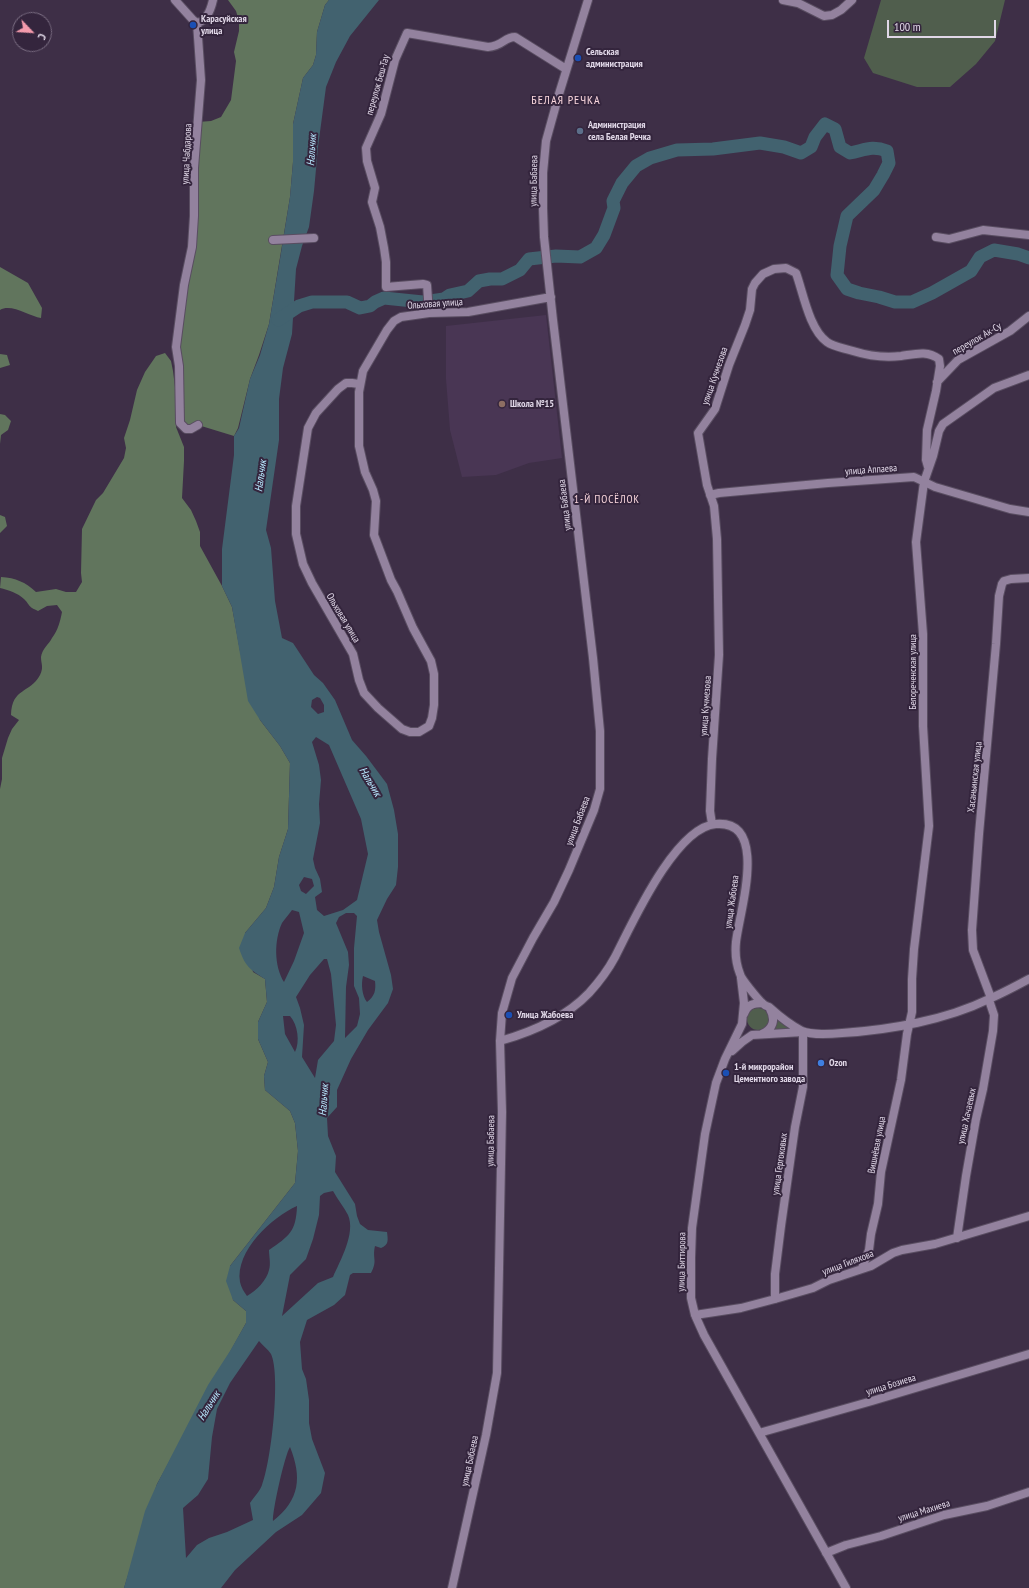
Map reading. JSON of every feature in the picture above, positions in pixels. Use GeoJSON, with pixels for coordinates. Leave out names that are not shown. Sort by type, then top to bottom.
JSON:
{"type":"FeatureCollection","features":[{"type":"Feature","properties":{"kind":"street"},"geometry":{"type":"LineString","coordinates":[[175,0],[197,23],[201,22],[208,15],[213,0]]}},
{"type":"Feature","properties":{"kind":"street","name":"улица Бабаева"},"geometry":{"type":"LineString","coordinates":[[452,1588],[484,1443],[497,1373],[502,1112],[500,1041],[502,1013],[512,978],[570,870],[594,810],[600,789],[600,731],[592,644],[544,237],[543,173],[544,154],[550,124],[588,0]]}},
{"type":"Feature","properties":{"kind":"street"},"geometry":{"type":"LineString","coordinates":[[783,0],[798,3],[824,16],[832,15],[841,10],[852,0]]}},
{"type":"Feature","properties":{"kind":"street","name":"улица Чабдарова"},"geometry":{"type":"LineString","coordinates":[[197,23],[201,80],[194,168],[194,216],[192,247],[186,271],[176,347],[179,366],[181,424],[186,429],[191,429],[198,425]]}},
{"type":"Feature","properties":{"kind":"street","name":"переулок Беш-Тау"},"geometry":{"type":"LineString","coordinates":[[429,311],[427,285],[386,287],[384,243],[372,202],[375,188],[366,154],[367,143],[381,114],[395,60],[408,33],[488,47],[497,46],[515,36],[566,69]]}},
{"type":"Feature","properties":{"kind":"street"},"geometry":{"type":"LineString","coordinates":[[936,237],[949,239],[983,230],[1029,235]]}},
{"type":"Feature","properties":{"kind":"street"},"geometry":{"type":"LineString","coordinates":[[275,239],[313,238]]}},
{"type":"Feature","properties":{"kind":"street","name":"улица Кучмезова"},"geometry":{"type":"LineString","coordinates":[[712,824],[710,811],[712,760],[719,655],[717,539],[714,506],[710,495],[698,433],[715,409],[731,358],[750,310],[752,289],[758,278],[774,269],[786,268],[796,273],[808,312],[816,328],[827,342],[839,347],[873,356],[891,357],[920,353],[934,355],[940,361],[933,410],[927,430],[926,460],[928,468]]}},
{"type":"Feature","properties":{"kind":"street","name":"Ольховая улица"},"geometry":{"type":"LineString","coordinates":[[359,384],[346,383],[338,389],[316,413],[308,428],[296,506],[296,534],[303,564],[312,583],[354,654],[359,680],[364,692],[378,708],[402,729],[410,732],[419,732],[429,726],[432,718],[434,705],[433,670],[428,655],[413,628],[391,580],[374,534],[376,501],[373,490],[364,472],[359,446],[359,384],[362,371],[394,321],[429,311],[468,312],[551,297]]}},
{"type":"Feature","properties":{"kind":"street","name":"переулок Ак-Су"},"geometry":{"type":"LineString","coordinates":[[937,382],[958,360],[1010,331],[1029,316]]}},
{"type":"Feature","properties":{"kind":"street","name":"Белореченская улица"},"geometry":{"type":"LineString","coordinates":[[909,1024],[912,1012],[914,949],[929,826],[923,726],[922,619],[915,551],[924,482],[933,456],[939,431],[948,419],[994,388],[1029,374]]}},
{"type":"Feature","properties":{"kind":"street","name":"улица Аппаева"},"geometry":{"type":"LineString","coordinates":[[710,495],[796,485],[914,477],[935,487],[968,498],[1010,509],[1029,512]]}},
{"type":"Feature","properties":{"kind":"street","name":"Хасаньинская улица"},"geometry":{"type":"LineString","coordinates":[[990,999],[973,950],[972,930],[999,596],[1004,581],[1029,578]]}},
{"type":"Feature","properties":{"kind":"street"},"geometry":{"type":"LineString","coordinates":[[500,1041],[536,1029],[575,1005],[588,994],[612,963],[644,899],[660,875],[687,842],[702,828],[712,824]]}},
{"type":"Feature","properties":{"kind":"street","name":"улица Жабоева"},"geometry":{"type":"LineString","coordinates":[[712,824],[723,824],[735,827],[745,839],[747,858],[745,894],[738,927],[736,950],[741,977],[765,1005],[803,1032],[834,1034],[909,1024],[958,1011],[990,999],[1029,979]]}},
{"type":"Feature","properties":{"kind":"street","name":"улица Биттирова"},"geometry":{"type":"LineString","coordinates":[[741,977],[744,1003],[743,1020],[716,1083],[707,1120],[691,1244],[690,1282],[692,1303],[695,1315],[704,1335],[846,1588]]}},
{"type":"Feature","properties":{"kind":"street","name":"улица Хачаевых"},"geometry":{"type":"LineString","coordinates":[[957,1238],[966,1176],[993,1031],[994,1015],[990,999]]}},
{"type":"Feature","properties":{"kind":"street"},"geometry":{"type":"LineString","coordinates":[[752,1035],[745,1028],[743,1020],[749,1006],[757,1003],[765,1005],[773,1015],[772,1024],[768,1031],[762,1035]]}},
{"type":"Feature","properties":{"kind":"street","name":"Вишнёвая улица"},"geometry":{"type":"LineString","coordinates":[[862,1268],[869,1250],[870,1234],[878,1204],[881,1172],[901,1080],[909,1024]]}},
{"type":"Feature","properties":{"kind":"street"},"geometry":{"type":"LineString","coordinates":[[727,1055],[752,1035],[803,1032]]}},
{"type":"Feature","properties":{"kind":"street","name":"улица Гергоковых"},"geometry":{"type":"LineString","coordinates":[[775,1300],[775,1274],[781,1226],[795,1127],[803,1088],[803,1032]]}},
{"type":"Feature","properties":{"kind":"street","name":"улица Гиляхова"},"geometry":{"type":"LineString","coordinates":[[695,1315],[741,1308],[775,1300],[813,1288],[862,1268],[871,1266],[893,1253],[902,1250],[935,1244],[1029,1216]]}},
{"type":"Feature","properties":{"kind":"street","name":"улица Бозиева"},"geometry":{"type":"LineString","coordinates":[[759,1433],[1029,1354]]}},
{"type":"Feature","properties":{"kind":"street","name":"улица Махиева"},"geometry":{"type":"LineString","coordinates":[[826,1553],[846,1545],[881,1536],[944,1515],[996,1504],[1029,1492]]}},
{"type":"Feature","properties":{"kind":"shaded area","name":"Школа №15"},"geometry":{"type":"Polygon","coordinates":[[[546,315],[562,458],[529,463],[496,475],[462,477],[450,430],[446,379],[446,326],[546,315]]]}},
{"type":"Feature","properties":{"kind":"green space"},"geometry":{"type":"Polygon","coordinates":[[[228,0],[329,0],[325,5],[317,32],[316,55],[313,65],[303,78],[293,124],[293,162],[290,197],[269,324],[250,379],[238,428],[234,436],[198,425],[191,429],[180,420],[177,356],[186,271],[198,122],[211,121],[221,117],[231,100],[236,61],[234,52],[239,31],[239,21],[236,11],[228,0]]]}},
{"type":"Feature","properties":{"kind":"green space"},"geometry":{"type":"Polygon","coordinates":[[[881,0],[1005,0],[995,41],[976,64],[950,87],[917,87],[873,73],[864,58],[881,0]]]}},
{"type":"Feature","properties":{"kind":"green space"},"geometry":{"type":"Polygon","coordinates":[[[0,267],[28,283],[42,308],[41,318],[15,309],[4,308],[0,310],[0,267]]]}},
{"type":"Feature","properties":{"kind":"green space"},"geometry":{"type":"Polygon","coordinates":[[[165,353],[171,361],[177,403],[176,427],[184,447],[182,498],[191,510],[196,521],[200,532],[200,546],[232,607],[240,651],[260,720],[280,746],[290,763],[288,829],[279,857],[274,887],[266,908],[245,933],[253,972],[265,979],[267,1002],[258,1022],[258,1039],[268,1062],[264,1076],[265,1090],[290,1111],[295,1123],[298,1151],[295,1183],[230,1266],[233,1300],[246,1311],[246,1323],[157,1484],[124,1588],[0,1588],[0,789],[2,779],[2,758],[12,729],[19,720],[11,715],[12,706],[18,695],[36,681],[40,675],[42,668],[42,654],[56,632],[60,623],[62,612],[57,605],[47,606],[38,611],[32,608],[19,595],[0,588],[1,577],[20,581],[36,592],[56,589],[66,592],[76,592],[82,582],[82,529],[96,500],[103,493],[124,458],[126,448],[124,438],[137,390],[145,372],[156,356],[165,353]]]}},
{"type":"Feature","properties":{"kind":"green space"},"geometry":{"type":"Polygon","coordinates":[[[0,354],[7,355],[10,365],[0,368],[0,354]]]}},
{"type":"Feature","properties":{"kind":"green space"},"geometry":{"type":"Polygon","coordinates":[[[0,414],[5,415],[11,421],[8,430],[1,435],[0,444],[0,414]]]}},
{"type":"Feature","properties":{"kind":"green space"},"geometry":{"type":"Polygon","coordinates":[[[0,515],[5,517],[7,526],[0,533],[0,515]]]}},
{"type":"Feature","properties":{"kind":"green space"},"geometry":{"type":"Polygon","coordinates":[[[758,1008],[766,1011],[769,1019],[766,1027],[758,1030],[750,1027],[747,1019],[750,1011],[758,1008]]]}},
{"type":"Feature","properties":{"kind":"green space"},"geometry":{"type":"Polygon","coordinates":[[[778,1020],[789,1026],[788,1029],[775,1029],[778,1020]]]}},
{"type":"Feature","properties":{"kind":"water","name":"Нальчик"},"geometry":{"type":"Polygon","coordinates":[[[329,0],[379,0],[350,36],[336,62],[326,87],[309,227],[296,269],[292,334],[283,368],[279,399],[279,440],[266,530],[271,548],[275,601],[282,638],[293,643],[314,675],[323,683],[335,700],[352,740],[387,784],[394,810],[398,834],[398,867],[396,885],[387,899],[377,920],[391,975],[393,989],[388,1003],[368,1030],[351,1059],[337,1090],[337,1107],[327,1118],[328,1136],[336,1156],[335,1172],[355,1204],[360,1224],[368,1230],[387,1232],[388,1240],[384,1247],[381,1248],[375,1246],[375,1262],[371,1273],[353,1273],[350,1275],[345,1295],[334,1305],[307,1320],[300,1342],[302,1369],[306,1379],[309,1400],[309,1423],[312,1439],[325,1473],[321,1493],[302,1515],[276,1532],[235,1570],[221,1588],[124,1588],[145,1511],[157,1484],[208,1385],[246,1323],[246,1311],[233,1300],[226,1281],[230,1266],[295,1183],[298,1151],[295,1123],[290,1111],[265,1090],[264,1076],[268,1062],[258,1039],[258,1022],[267,1002],[265,979],[248,966],[243,959],[239,948],[245,933],[266,908],[274,887],[279,857],[288,829],[290,763],[280,746],[260,720],[248,701],[232,607],[222,586],[222,549],[234,455],[234,436],[239,428],[250,379],[260,355],[269,324],[280,259],[290,197],[293,162],[293,124],[303,78],[313,65],[316,55],[317,32],[325,5],[329,0]],[[317,697],[312,700],[311,707],[318,714],[324,712],[324,705],[320,698],[317,697]],[[316,737],[312,742],[319,765],[321,780],[319,804],[320,823],[313,859],[320,879],[322,892],[315,897],[317,910],[324,916],[343,910],[357,900],[368,854],[361,819],[329,745],[316,737]],[[304,877],[299,885],[301,891],[306,894],[314,886],[312,879],[304,877]],[[292,910],[282,923],[276,945],[276,953],[278,968],[284,982],[294,961],[304,933],[299,912],[292,910]],[[346,913],[339,917],[336,923],[348,952],[349,965],[346,987],[345,1038],[357,1026],[360,1014],[359,998],[354,986],[354,948],[357,916],[354,913],[346,913]],[[324,959],[310,975],[296,997],[304,1025],[302,1057],[315,1078],[318,1060],[334,1041],[336,1025],[331,974],[327,959],[324,959]],[[363,976],[362,990],[367,1002],[374,993],[375,981],[363,976]],[[283,1016],[285,1034],[295,1052],[298,1039],[295,1024],[290,1016],[283,1016]],[[333,1191],[324,1193],[320,1196],[319,1215],[306,1259],[290,1275],[282,1316],[318,1283],[333,1277],[346,1247],[349,1238],[350,1222],[348,1215],[333,1191]],[[297,1206],[277,1218],[257,1236],[243,1259],[240,1270],[240,1282],[247,1296],[266,1278],[270,1268],[269,1250],[282,1241],[293,1228],[297,1206]],[[259,1341],[230,1383],[217,1409],[212,1437],[208,1479],[198,1495],[183,1508],[186,1558],[197,1545],[209,1538],[227,1532],[253,1520],[250,1503],[261,1487],[269,1458],[275,1399],[274,1365],[271,1354],[259,1341]],[[290,1447],[282,1471],[273,1521],[289,1505],[296,1487],[296,1468],[290,1447]]]}},
{"type":"Feature","properties":{"kind":"waterway"},"geometry":{"type":"LineString","coordinates":[[278,320],[299,306],[312,302],[347,302],[360,308],[370,306],[384,298],[423,302],[444,299],[450,295],[468,291],[479,281],[502,279],[520,270],[529,259],[556,256],[580,257],[596,248],[604,235],[614,208],[613,201],[622,183],[636,166],[650,158],[677,150],[713,149],[760,143],[784,147],[801,153],[811,147],[815,137],[825,124],[835,129],[840,147],[850,153],[868,149],[882,149],[887,151],[889,163],[874,190],[847,216],[840,246],[837,275],[847,289],[895,302],[912,302],[932,293],[971,271],[980,257],[994,250],[1018,254],[1029,258]]}},
{"type":"Feature","properties":{"kind":"place","name":"Карасуйская улица"},"geometry":{"type":"Point","coordinates":[193,25]}},
{"type":"Feature","properties":{"kind":"place","name":"Сельская администрация"},"geometry":{"type":"Point","coordinates":[578,58]}},
{"type":"Feature","properties":{"kind":"place","name":"Администрация села Белая Речка"},"geometry":{"type":"Point","coordinates":[580,131]}},
{"type":"Feature","properties":{"kind":"place","name":"Школа №15"},"geometry":{"type":"Point","coordinates":[502,404]}},
{"type":"Feature","properties":{"kind":"place","name":"Улица Жабоева"},"geometry":{"type":"Point","coordinates":[509,1015]}},
{"type":"Feature","properties":{"kind":"place","name":"Ozon"},"geometry":{"type":"Point","coordinates":[821,1063]}},
{"type":"Feature","properties":{"kind":"place","name":"1-й микрорайон Цементного завода"},"geometry":{"type":"Point","coordinates":[726,1073]}},
{"type":"Feature","properties":{"kind":"district","name":"БЕЛАЯ РЕЧКА"},"geometry":{"type":"Point","coordinates":[566,101]}},
{"type":"Feature","properties":{"kind":"district","name":"1-Й ПОСЁЛОК"},"geometry":{"type":"Point","coordinates":[607,500]}}]}
